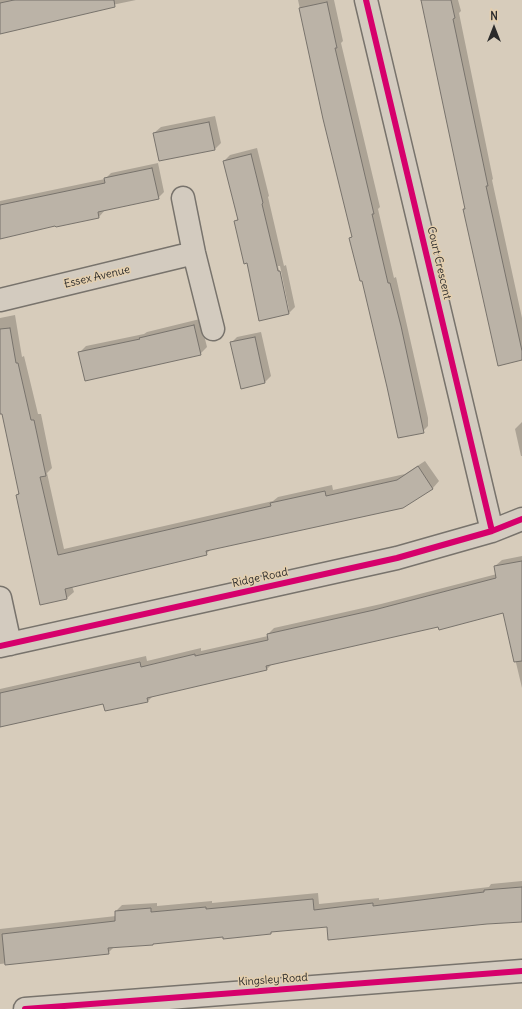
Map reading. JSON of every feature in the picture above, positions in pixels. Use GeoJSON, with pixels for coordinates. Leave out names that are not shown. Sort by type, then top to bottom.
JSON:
{"type":"FeatureCollection","features":[{"type":"Feature","properties":{"kind":"street","name":"Court Crescent"},"geometry":{"type":"LineString","coordinates":[[366,0],[492,532]]}},
{"type":"Feature","properties":{"kind":"street"},"geometry":{"type":"LineString","coordinates":[[182,198],[213,329]]}},
{"type":"Feature","properties":{"kind":"street","name":"Essex Avenue"},"geometry":{"type":"LineString","coordinates":[[0,300],[194,253]]}},
{"type":"Feature","properties":{"kind":"street","name":"Ridge Road"},"geometry":{"type":"LineString","coordinates":[[5,645],[397,558],[492,532],[522,520]]}},
{"type":"Feature","properties":{"kind":"street"},"geometry":{"type":"LineString","coordinates":[[0,598],[5,645]]}},
{"type":"Feature","properties":{"kind":"street","name":"Kingsley Road"},"geometry":{"type":"LineString","coordinates":[[26,1009],[522,971]]}},
{"type":"Feature","properties":{"kind":"building"},"geometry":{"type":"Polygon","coordinates":[[[14,0],[114,0],[115,7],[0,34],[0,3],[14,0]]]}},
{"type":"Feature","properties":{"kind":"building"},"geometry":{"type":"Polygon","coordinates":[[[421,0],[451,0],[455,18],[453,19],[488,186],[486,186],[522,351],[522,360],[498,366],[463,209],[465,209],[421,0]]]}},
{"type":"Feature","properties":{"kind":"building"},"geometry":{"type":"Polygon","coordinates":[[[327,2],[337,48],[335,48],[374,214],[372,214],[388,283],[390,283],[401,326],[424,433],[398,438],[362,281],[360,281],[349,238],[352,237],[323,119],[299,8],[327,2]]]}},
{"type":"Feature","properties":{"kind":"building"},"geometry":{"type":"Polygon","coordinates":[[[209,122],[215,150],[159,161],[153,133],[209,122]]]}},
{"type":"Feature","properties":{"kind":"building"},"geometry":{"type":"Polygon","coordinates":[[[251,154],[289,314],[259,321],[247,263],[244,264],[234,221],[238,220],[223,161],[251,154]]]}},
{"type":"Feature","properties":{"kind":"building"},"geometry":{"type":"Polygon","coordinates":[[[152,168],[159,199],[98,212],[99,218],[55,226],[0,239],[0,205],[105,183],[104,178],[152,168]]]}},
{"type":"Feature","properties":{"kind":"building"},"geometry":{"type":"Polygon","coordinates":[[[194,325],[201,355],[85,381],[78,352],[140,339],[139,338],[194,325]]]}},
{"type":"Feature","properties":{"kind":"building"},"geometry":{"type":"Polygon","coordinates":[[[10,328],[16,363],[18,363],[31,420],[34,420],[46,476],[40,477],[58,555],[271,506],[270,503],[325,491],[326,496],[397,480],[418,466],[433,489],[403,508],[206,551],[207,555],[65,589],[67,599],[40,605],[16,495],[19,494],[2,414],[0,414],[0,329],[10,328]]]}},
{"type":"Feature","properties":{"kind":"building"},"geometry":{"type":"Polygon","coordinates":[[[255,337],[265,383],[241,389],[230,342],[255,337]]]}},
{"type":"Feature","properties":{"kind":"building"},"geometry":{"type":"Polygon","coordinates":[[[522,561],[522,661],[514,662],[503,613],[439,630],[438,627],[266,666],[267,670],[147,698],[148,702],[105,711],[103,704],[0,727],[0,693],[140,662],[141,667],[195,654],[195,656],[268,640],[267,634],[374,610],[496,578],[494,566],[522,561]]]}},
{"type":"Feature","properties":{"kind":"building"},"geometry":{"type":"Polygon","coordinates":[[[522,887],[522,922],[487,924],[328,940],[327,927],[271,932],[271,934],[223,939],[223,937],[153,945],[108,948],[109,954],[5,965],[2,934],[115,921],[115,911],[151,908],[151,912],[206,907],[206,909],[313,899],[314,910],[373,903],[373,906],[484,892],[484,890],[522,887]]]}},
{"type":"Feature","properties":{"kind":"cycle path"},"geometry":{"type":"LineString","coordinates":[[366,0],[492,531]]}},
{"type":"Feature","properties":{"kind":"cycle path"},"geometry":{"type":"LineString","coordinates":[[0,646],[397,558],[492,531],[522,519]]}},
{"type":"Feature","properties":{"kind":"cycle path"},"geometry":{"type":"LineString","coordinates":[[25,1009],[522,971]]}}]}
